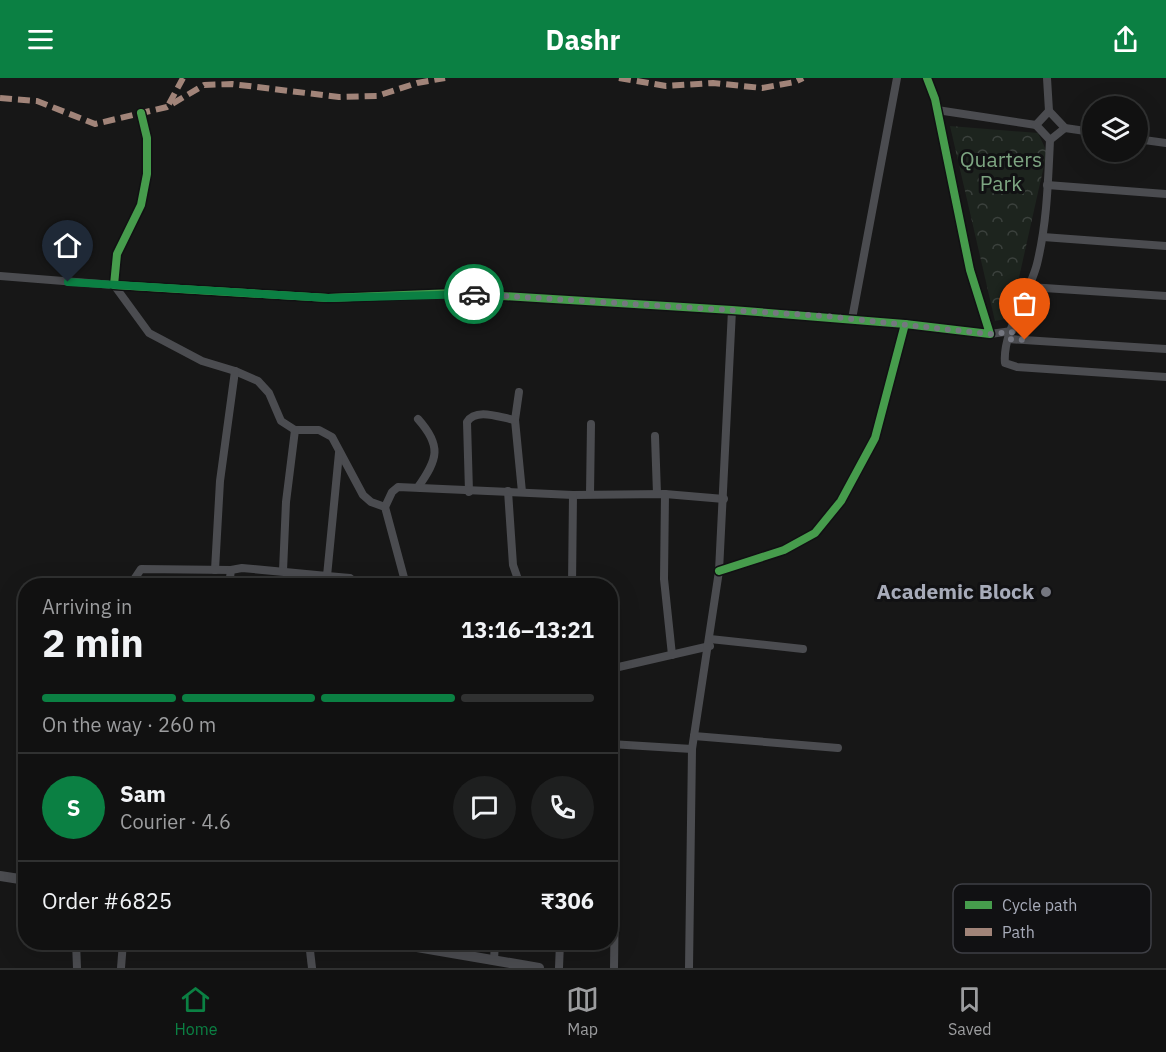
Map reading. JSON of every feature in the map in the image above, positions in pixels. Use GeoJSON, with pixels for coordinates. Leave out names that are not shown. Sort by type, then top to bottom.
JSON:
{"type":"FeatureCollection","features":[{"type":"Feature","properties":{"kind":"street"},"geometry":{"type":"LineString","coordinates":[[852,319],[897,78]]}},
{"type":"Feature","properties":{"kind":"street"},"geometry":{"type":"LineString","coordinates":[[927,78],[938,110],[970,270],[990,334]]}},
{"type":"Feature","properties":{"kind":"street"},"geometry":{"type":"LineString","coordinates":[[1047,78],[1049,111],[1065,128],[1082,131]]}},
{"type":"Feature","properties":{"kind":"street"},"geometry":{"type":"LineString","coordinates":[[938,110],[1036,125],[1050,140],[1043,237],[1029,287],[1004,348],[1005,363],[1012,366],[1166,377]]}},
{"type":"Feature","properties":{"kind":"street"},"geometry":{"type":"LineString","coordinates":[[1036,125],[1049,111]]}},
{"type":"Feature","properties":{"kind":"street"},"geometry":{"type":"LineString","coordinates":[[141,113],[147,138],[147,174],[141,205],[117,254],[114,285],[148,333],[202,361],[235,370],[258,381],[269,393],[281,421],[295,430],[319,430],[332,437],[363,495],[371,502],[384,507]]}},
{"type":"Feature","properties":{"kind":"street"},"geometry":{"type":"LineString","coordinates":[[1050,140],[1065,128]]}},
{"type":"Feature","properties":{"kind":"street"},"geometry":{"type":"LineString","coordinates":[[1148,141],[1166,143]]}},
{"type":"Feature","properties":{"kind":"street"},"geometry":{"type":"LineString","coordinates":[[1047,185],[1166,194]]}},
{"type":"Feature","properties":{"kind":"street"},"geometry":{"type":"LineString","coordinates":[[1043,237],[1166,246]]}},
{"type":"Feature","properties":{"kind":"street"},"geometry":{"type":"LineString","coordinates":[[0,276],[328,298],[454,293],[732,310],[1166,349]]}},
{"type":"Feature","properties":{"kind":"street"},"geometry":{"type":"LineString","coordinates":[[1029,287],[1166,296]]}},
{"type":"Feature","properties":{"kind":"street"},"geometry":{"type":"LineString","coordinates":[[689,968],[692,749],[710,643],[719,571],[732,310]]}},
{"type":"Feature","properties":{"kind":"street"},"geometry":{"type":"LineString","coordinates":[[719,571],[784,550],[815,533],[841,501],[875,438],[905,324]]}},
{"type":"Feature","properties":{"kind":"street"},"geometry":{"type":"LineString","coordinates":[[215,570],[220,482],[235,370]]}},
{"type":"Feature","properties":{"kind":"street"},"geometry":{"type":"LineString","coordinates":[[519,392],[515,420],[522,492]]}},
{"type":"Feature","properties":{"kind":"street"},"geometry":{"type":"LineString","coordinates":[[469,492],[467,422],[470,417],[477,414],[515,420]]}},
{"type":"Feature","properties":{"kind":"street"},"geometry":{"type":"LineString","coordinates":[[418,419],[432,435],[435,449],[432,468],[418,487]]}},
{"type":"Feature","properties":{"kind":"street"},"geometry":{"type":"LineString","coordinates":[[590,494],[591,424]]}},
{"type":"Feature","properties":{"kind":"street"},"geometry":{"type":"LineString","coordinates":[[283,571],[286,502],[295,430]]}},
{"type":"Feature","properties":{"kind":"street"},"geometry":{"type":"LineString","coordinates":[[655,436],[661,494],[664,579],[672,655]]}},
{"type":"Feature","properties":{"kind":"street"},"geometry":{"type":"LineString","coordinates":[[327,576],[339,453]]}},
{"type":"Feature","properties":{"kind":"street"},"geometry":{"type":"LineString","coordinates":[[404,578],[384,507],[392,492],[398,487],[573,495],[661,494],[724,499]]}},
{"type":"Feature","properties":{"kind":"street"},"geometry":{"type":"LineString","coordinates":[[508,491],[513,565],[518,578]]}},
{"type":"Feature","properties":{"kind":"street"},"geometry":{"type":"LineString","coordinates":[[572,578],[573,495]]}},
{"type":"Feature","properties":{"kind":"street"},"geometry":{"type":"LineString","coordinates":[[135,578],[141,569],[283,571],[350,578]]}},
{"type":"Feature","properties":{"kind":"street"},"geometry":{"type":"LineString","coordinates":[[230,578],[231,570]]}},
{"type":"Feature","properties":{"kind":"street"},"geometry":{"type":"LineString","coordinates":[[618,667],[672,655],[710,643],[803,649]]}},
{"type":"Feature","properties":{"kind":"street"},"geometry":{"type":"LineString","coordinates":[[694,736],[838,748]]}},
{"type":"Feature","properties":{"kind":"street"},"geometry":{"type":"LineString","coordinates":[[618,744],[692,749]]}},
{"type":"Feature","properties":{"kind":"street"},"geometry":{"type":"LineString","coordinates":[[0,876],[18,879]]}},
{"type":"Feature","properties":{"kind":"street"},"geometry":{"type":"LineString","coordinates":[[76,950],[77,968]]}},
{"type":"Feature","properties":{"kind":"street"},"geometry":{"type":"LineString","coordinates":[[121,968],[122,950]]}},
{"type":"Feature","properties":{"kind":"street"},"geometry":{"type":"LineString","coordinates":[[310,950],[312,968]]}},
{"type":"Feature","properties":{"kind":"street"},"geometry":{"type":"LineString","coordinates":[[435,950],[539,968]]}},
{"type":"Feature","properties":{"kind":"street"},"geometry":{"type":"LineString","coordinates":[[494,960],[495,950]]}},
{"type":"Feature","properties":{"kind":"street"},"geometry":{"type":"LineString","coordinates":[[559,968],[560,950]]}},
{"type":"Feature","properties":{"kind":"street"},"geometry":{"type":"LineString","coordinates":[[614,950],[614,968]]}},
{"type":"Feature","properties":{"kind":"green space","name":"Quarters Park"},"geometry":{"type":"Polygon","coordinates":[[[950,126],[1038,133],[1047,152],[1010,318],[995,321],[950,126]]]}},
{"type":"Feature","properties":{"kind":"marked path"},"geometry":{"type":"LineString","coordinates":[[169,104],[183,78]]}},
{"type":"Feature","properties":{"kind":"marked path"},"geometry":{"type":"LineString","coordinates":[[0,98],[37,101],[95,124],[167,107],[204,85],[232,84],[339,97],[377,96],[417,83],[445,78]]}},
{"type":"Feature","properties":{"kind":"marked path"},"geometry":{"type":"LineString","coordinates":[[619,78],[666,86],[713,83],[762,88],[795,82],[803,78]]}},
{"type":"Feature","properties":{"kind":"cycle path"},"geometry":{"type":"LineString","coordinates":[[719,571],[784,550],[815,533],[841,501],[875,438],[905,324],[990,334],[970,270],[935,99],[927,78]]}},
{"type":"Feature","properties":{"kind":"cycle path"},"geometry":{"type":"LineString","coordinates":[[141,113],[147,138],[147,174],[141,205],[117,254],[114,285],[328,298],[454,293],[732,310],[905,324]]}},
{"type":"Feature","properties":{"kind":"way so far"},"geometry":{"type":"LineString","coordinates":[[474,294],[678,309],[824,316],[990,334],[1012,332],[1008,339],[1025,340]]}},
{"type":"Feature","properties":{"kind":"place","name":"Academic Block"},"geometry":{"type":"Point","coordinates":[1046,592]}},
{"type":"Feature","properties":{"kind":"route"},"geometry":{"type":"LineString","coordinates":[[68,282],[328,298],[474,294]]}}]}
